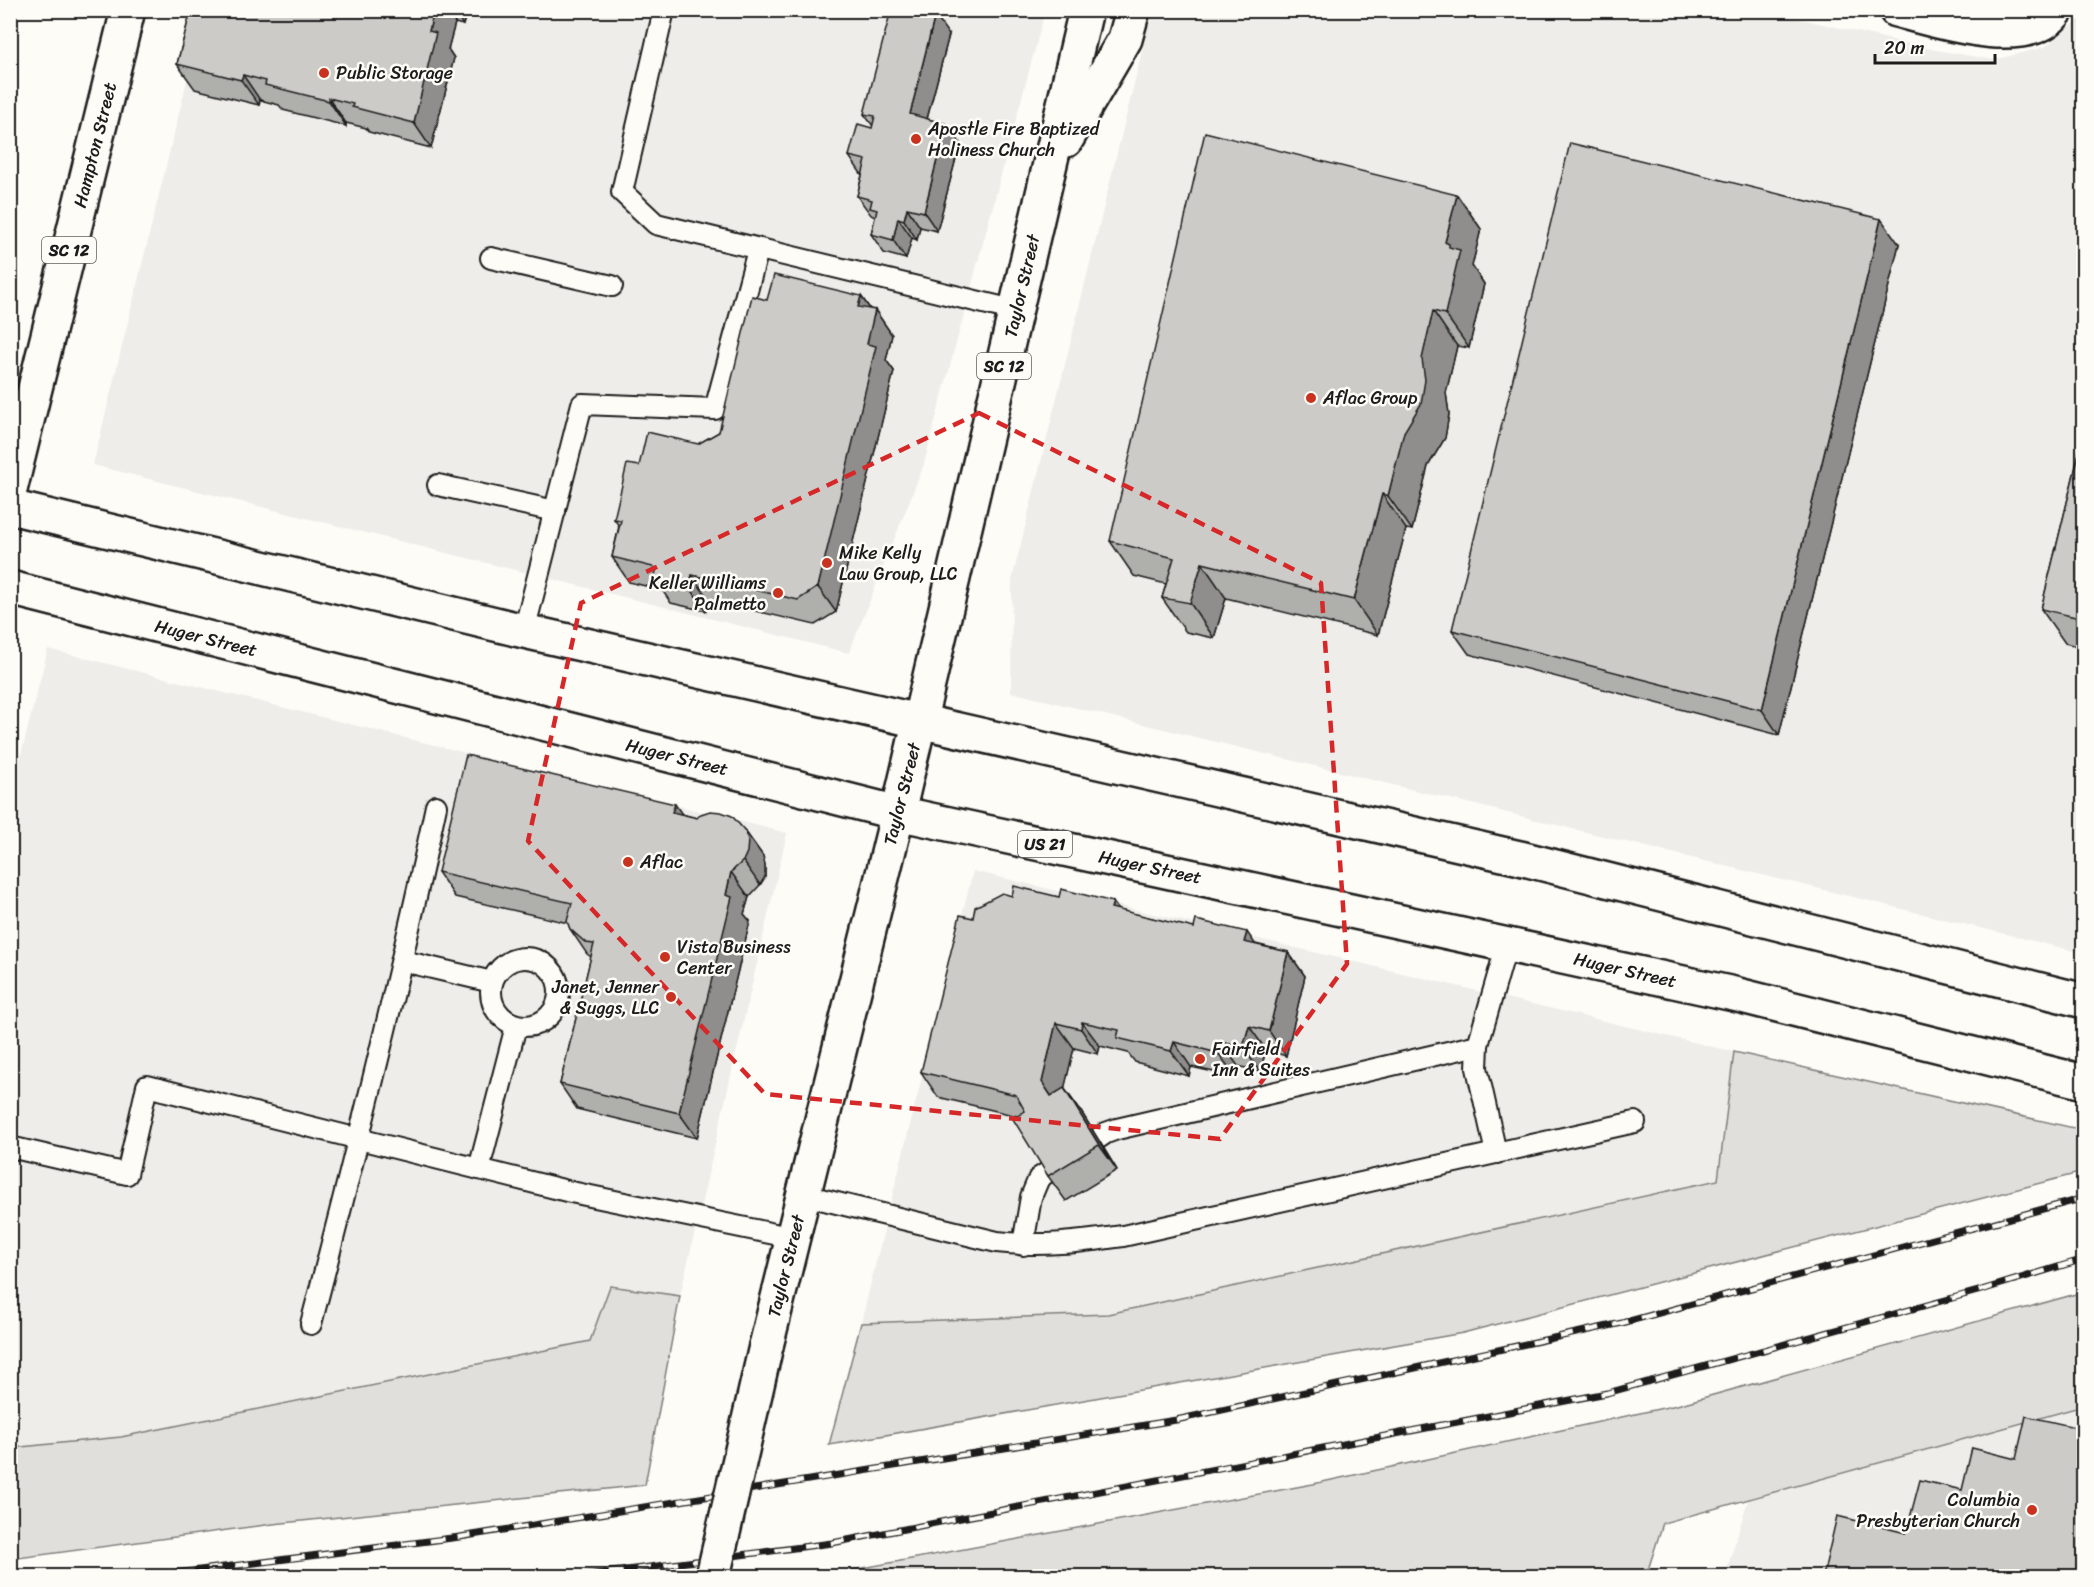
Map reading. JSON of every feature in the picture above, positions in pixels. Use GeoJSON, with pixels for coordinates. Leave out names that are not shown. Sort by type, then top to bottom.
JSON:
{"type":"FeatureCollection","features":[{"type":"Feature","properties":{"kind":"main road","name":"Hampton Street"},"geometry":{"type":"LineString","coordinates":[[10,490],[128,10]]}},
{"type":"Feature","properties":{"kind":"main road","name":"Taylor Street"},"geometry":{"type":"LineString","coordinates":[[713,1576],[766,1346],[920,721],[1086,10]]}},
{"type":"Feature","properties":{"kind":"main road"},"geometry":{"type":"LineString","coordinates":[[1051,164],[1125,39],[1133,10]]}},
{"type":"Feature","properties":{"kind":"main road"},"geometry":{"type":"LineString","coordinates":[[1896,10],[1969,28],[2011,32],[2046,19]]}},
{"type":"Feature","properties":{"kind":"main road"},"geometry":{"type":"LineString","coordinates":[[10,507],[524,631],[1520,858],[2084,1000]]}},
{"type":"Feature","properties":{"kind":"main road","name":"Huger Street"},"geometry":{"type":"LineString","coordinates":[[10,588],[897,813],[1734,994],[2084,1082]]}},
{"type":"Feature","properties":{"kind":"lane"},"geometry":{"type":"LineString","coordinates":[[664,10],[622,192],[656,224],[1017,311]]}},
{"type":"Feature","properties":{"kind":"lane"},"geometry":{"type":"LineString","coordinates":[[524,631],[582,404],[715,409],[758,250]]}},
{"type":"Feature","properties":{"kind":"lane"},"geometry":{"type":"LineString","coordinates":[[491,258],[612,286]]}},
{"type":"Feature","properties":{"kind":"lane"},"geometry":{"type":"LineString","coordinates":[[438,485],[555,511]]}},
{"type":"Feature","properties":{"kind":"lane"},"geometry":{"type":"LineString","coordinates":[[311,1324],[403,961],[436,806]]}},
{"type":"Feature","properties":{"kind":"lane"},"geometry":{"type":"LineString","coordinates":[[1496,1154],[1477,1068],[1478,1045],[1507,944]]}},
{"type":"Feature","properties":{"kind":"lane"},"geometry":{"type":"LineString","coordinates":[[528,957],[540,961],[549,967],[556,977],[559,988],[555,1010],[538,1024],[527,1027],[516,1026],[498,1014],[493,1004],[492,982],[506,963],[517,958],[528,957]]}},
{"type":"Feature","properties":{"kind":"lane"},"geometry":{"type":"LineString","coordinates":[[403,961],[492,982]]}},
{"type":"Feature","properties":{"kind":"lane"},"geometry":{"type":"LineString","coordinates":[[479,1169],[516,1026]]}},
{"type":"Feature","properties":{"kind":"lane"},"geometry":{"type":"LineString","coordinates":[[1023,1245],[1033,1190],[1039,1178],[1106,1133],[1478,1045]]}},
{"type":"Feature","properties":{"kind":"lane"},"geometry":{"type":"LineString","coordinates":[[10,1147],[127,1174],[147,1086],[571,1192],[794,1238]]}},
{"type":"Feature","properties":{"kind":"lane"},"geometry":{"type":"LineString","coordinates":[[804,1195],[997,1242],[1023,1245],[1077,1242],[1123,1236],[1635,1122]]}},
{"type":"Feature","properties":{"kind":"highlighted area"},"geometry":{"type":"Polygon","coordinates":[[[979,413],[1321,583],[1347,964],[1220,1139],[765,1094],[528,841],[581,603],[979,413]]]}},
{"type":"Feature","properties":{"kind":"shaded area"},"geometry":{"type":"Polygon","coordinates":[[[204,11],[1045,11],[923,467],[849,653],[93,465],[204,11]]]}},
{"type":"Feature","properties":{"kind":"shaded area"},"geometry":{"type":"Polygon","coordinates":[[[1152,11],[1766,11],[1936,50],[1994,60],[2045,47],[2081,18],[2083,12],[2083,953],[1011,692],[1012,580],[1152,11]]]}},
{"type":"Feature","properties":{"kind":"shaded area"},"geometry":{"type":"Polygon","coordinates":[[[48,649],[787,833],[680,1296],[610,1286],[590,1341],[121,1437],[11,1448],[11,794],[48,649]]]}},
{"type":"Feature","properties":{"kind":"shaded area"},"geometry":{"type":"Polygon","coordinates":[[[973,871],[1734,1052],[1719,1180],[1108,1314],[861,1323],[973,871]]]}},
{"type":"Feature","properties":{"kind":"shaded area"},"geometry":{"type":"Polygon","coordinates":[[[1734,1052],[2083,1130],[2083,1172],[1463,1333],[829,1445],[861,1323],[1108,1314],[1718,1180],[1734,1052]]]}},
{"type":"Feature","properties":{"kind":"shaded area"},"geometry":{"type":"Polygon","coordinates":[[[610,1286],[680,1296],[645,1485],[273,1524],[11,1559],[11,1448],[121,1437],[590,1341],[610,1286]]]}},
{"type":"Feature","properties":{"kind":"shaded area"},"geometry":{"type":"Polygon","coordinates":[[[2083,1292],[2083,1406],[1663,1523],[1646,1576],[820,1576],[1313,1484],[1677,1405],[2083,1292]]]}},
{"type":"Feature","properties":{"kind":"shaded area"},"geometry":{"type":"Polygon","coordinates":[[[2083,1406],[2083,1576],[1725,1576],[1748,1500],[2083,1406]]]}},
{"type":"Feature","properties":{"kind":"building","name":"Public Storage"},"geometry":{"type":"Polygon","coordinates":[[[191,10],[434,10],[429,31],[436,33],[414,123],[352,107],[353,104],[329,98],[329,101],[265,85],[266,81],[243,75],[241,80],[177,64],[191,10]]]}},
{"type":"Feature","properties":{"kind":"building","name":"Apostle Fire Baptized Holiness Church"},"geometry":{"type":"Polygon","coordinates":[[[891,10],[916,10],[935,15],[910,114],[946,124],[924,212],[907,208],[904,220],[898,218],[893,240],[871,234],[877,210],[870,208],[872,200],[857,196],[866,160],[849,156],[858,124],[872,128],[875,116],[864,114],[891,10]]]}},
{"type":"Feature","properties":{"kind":"building","name":"Aflac Group"},"geometry":{"type":"Polygon","coordinates":[[[1205,132],[1457,195],[1445,242],[1449,244],[1449,247],[1460,250],[1445,314],[1433,311],[1422,359],[1425,380],[1421,404],[1404,432],[1388,496],[1382,494],[1354,600],[1202,563],[1190,603],[1162,598],[1174,558],[1110,541],[1205,132]]]}},
{"type":"Feature","properties":{"kind":"building"},"geometry":{"type":"Polygon","coordinates":[[[1570,143],[1881,219],[1762,710],[1452,630],[1570,143]]]}},
{"type":"Feature","properties":{"kind":"building"},"geometry":{"type":"Polygon","coordinates":[[[774,275],[861,296],[858,307],[875,310],[867,344],[876,346],[818,587],[798,600],[692,575],[689,586],[654,578],[657,568],[612,557],[621,520],[614,519],[627,464],[639,466],[647,432],[698,444],[719,432],[752,296],[767,300],[774,275]]]}},
{"type":"Feature","properties":{"kind":"building"},"geometry":{"type":"Polygon","coordinates":[[[2084,433],[2084,619],[2041,609],[2084,433]]]}},
{"type":"Feature","properties":{"kind":"building","name":"Vista Business Center"},"geometry":{"type":"Polygon","coordinates":[[[466,755],[675,804],[672,812],[697,818],[710,811],[721,812],[732,816],[745,831],[748,840],[747,852],[743,861],[731,872],[726,895],[732,897],[679,1113],[560,1084],[594,944],[586,943],[570,929],[567,921],[572,903],[438,872],[466,755]]]}},
{"type":"Feature","properties":{"kind":"building","name":"Fairfield Inn & Suites"},"geometry":{"type":"Polygon","coordinates":[[[1014,886],[1059,897],[1061,889],[1113,902],[1111,908],[1194,928],[1196,920],[1247,932],[1244,942],[1288,952],[1269,1031],[1249,1026],[1243,1047],[1221,1042],[1218,1053],[1174,1042],[1171,1051],[1117,1038],[1119,1030],[1082,1022],[1081,1029],[1056,1023],[1042,1082],[1051,1096],[1064,1088],[1099,1145],[1048,1176],[1013,1119],[1025,1111],[1016,1095],[921,1072],[960,915],[973,918],[975,907],[1002,893],[1012,896],[1014,886]]]}},
{"type":"Feature","properties":{"kind":"building","name":"Columbia Presbyterian Church"},"geometry":{"type":"Polygon","coordinates":[[[2026,1416],[2084,1429],[2084,1576],[1823,1576],[1837,1516],[1906,1533],[1920,1480],[1962,1490],[1972,1448],[2016,1459],[2026,1416]]]}},
{"type":"Feature","properties":{"kind":"railway"},"geometry":{"type":"LineString","coordinates":[[152,1576],[460,1537],[1176,1420],[1622,1323],[2084,1198]]}},
{"type":"Feature","properties":{"kind":"railway"},"geometry":{"type":"LineString","coordinates":[[581,1576],[832,1543],[1607,1393],[1978,1291],[2084,1259]]}},
{"type":"Feature","properties":{"kind":"place","name":"Public Storage"},"geometry":{"type":"Point","coordinates":[324,73]}},
{"type":"Feature","properties":{"kind":"place","name":"Apostle Fire Baptized Holiness Church"},"geometry":{"type":"Point","coordinates":[916,139]}},
{"type":"Feature","properties":{"kind":"place","name":"Aflac Group"},"geometry":{"type":"Point","coordinates":[1311,398]}},
{"type":"Feature","properties":{"kind":"place","name":"Mike Kelly Law Group, LLC"},"geometry":{"type":"Point","coordinates":[827,563]}},
{"type":"Feature","properties":{"kind":"place","name":"Keller Williams Palmetto"},"geometry":{"type":"Point","coordinates":[778,593]}},
{"type":"Feature","properties":{"kind":"place","name":"Aflac"},"geometry":{"type":"Point","coordinates":[628,862]}},
{"type":"Feature","properties":{"kind":"place","name":"Vista Business Center"},"geometry":{"type":"Point","coordinates":[665,957]}},
{"type":"Feature","properties":{"kind":"place","name":"Janet, Jenner & Suggs, LLC"},"geometry":{"type":"Point","coordinates":[671,997]}},
{"type":"Feature","properties":{"kind":"place","name":"Fairfield Inn & Suites"},"geometry":{"type":"Point","coordinates":[1200,1059]}},
{"type":"Feature","properties":{"kind":"place","name":"Columbia Presbyterian Church"},"geometry":{"type":"Point","coordinates":[2032,1510]}}]}
